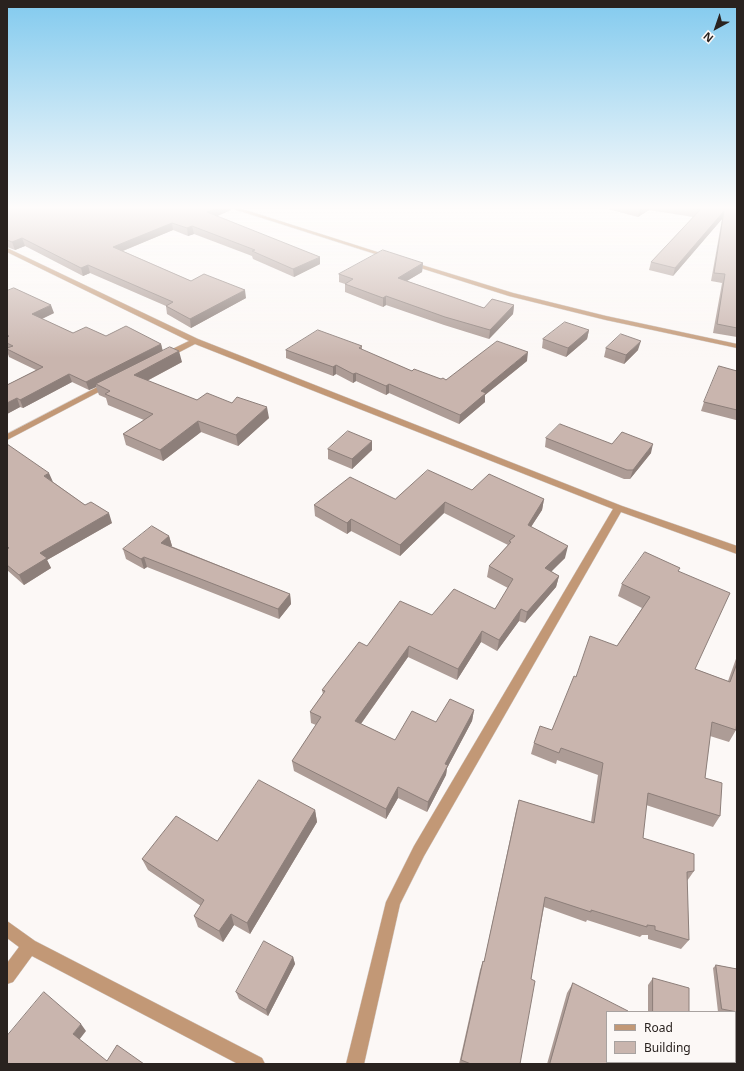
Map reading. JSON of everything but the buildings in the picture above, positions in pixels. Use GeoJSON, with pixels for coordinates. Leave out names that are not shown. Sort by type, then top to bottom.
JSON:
{"type":"FeatureCollection","features":[{"type":"Feature","properties":{"kind":"street"},"geometry":{"type":"LineString","coordinates":[[23,258],[195,341],[619,508],[737,550]]}},
{"type":"Feature","properties":{"kind":"street"},"geometry":{"type":"LineString","coordinates":[[393,258],[399,260]]}},
{"type":"Feature","properties":{"kind":"street"},"geometry":{"type":"LineString","coordinates":[[406,262],[511,295],[606,318],[737,346]]}},
{"type":"Feature","properties":{"kind":"street"},"geometry":{"type":"LineString","coordinates":[[160,358],[195,341]]}},
{"type":"Feature","properties":{"kind":"street"},"geometry":{"type":"LineString","coordinates":[[7,437],[118,380]]}},
{"type":"Feature","properties":{"kind":"street"},"geometry":{"type":"LineString","coordinates":[[355,1064],[393,902],[420,851],[619,508]]}},
{"type":"Feature","properties":{"kind":"street"},"geometry":{"type":"LineString","coordinates":[[7,929],[30,946],[256,1064]]}},
{"type":"Feature","properties":{"kind":"street"},"geometry":{"type":"LineString","coordinates":[[7,976],[30,946]]}}]}
